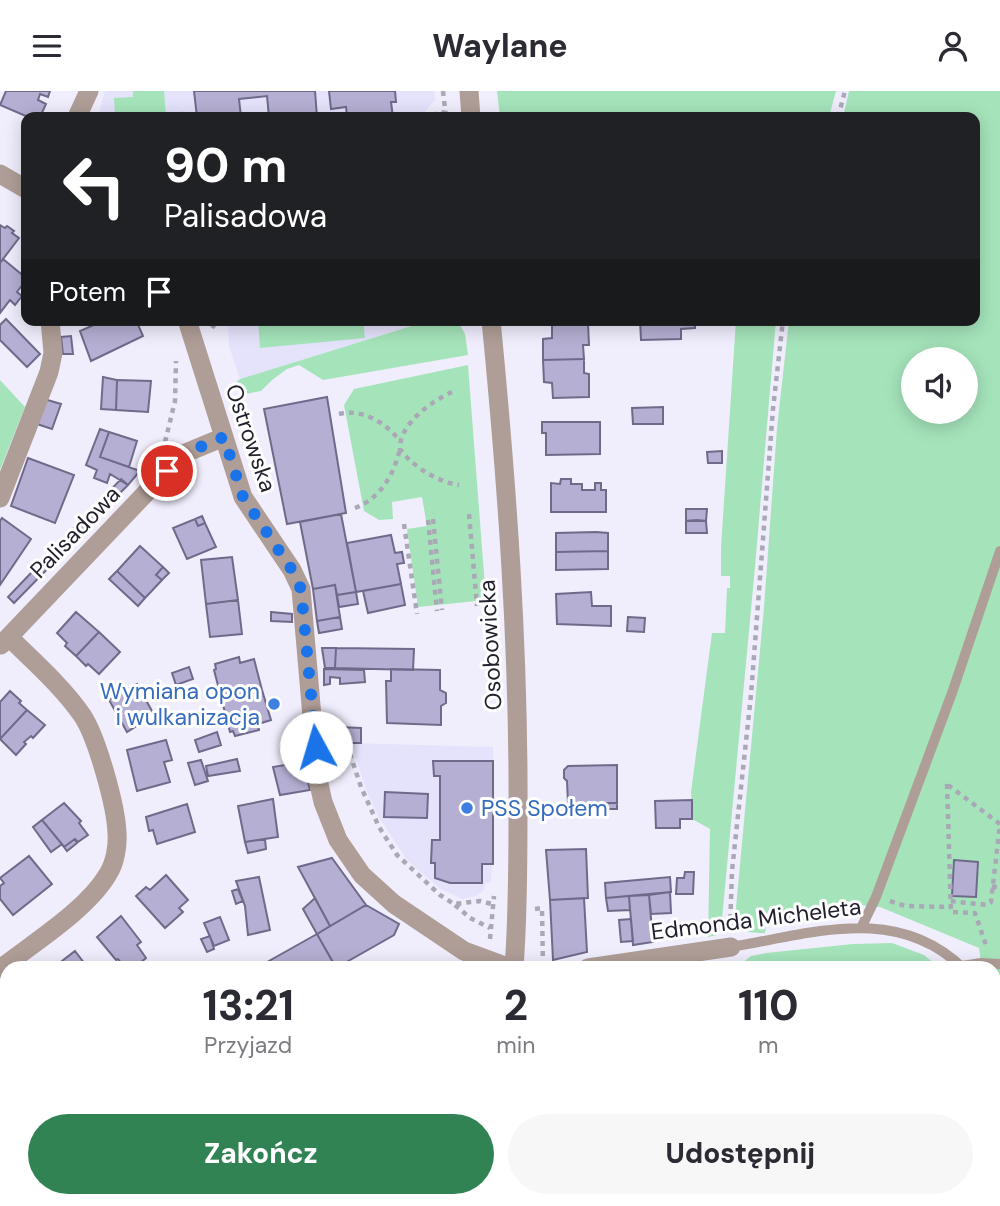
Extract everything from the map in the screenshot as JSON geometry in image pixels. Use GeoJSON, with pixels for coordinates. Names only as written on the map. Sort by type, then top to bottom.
{"type":"FeatureCollection","features":[{"type":"Feature","properties":{"kind":"street"},"geometry":{"type":"LineString","coordinates":[[79,112],[89,91]]}},
{"type":"Feature","properties":{"kind":"street"},"geometry":{"type":"LineString","coordinates":[[469,91],[471,112]]}},
{"type":"Feature","properties":{"kind":"street"},"geometry":{"type":"LineString","coordinates":[[0,174],[21,186]]}},
{"type":"Feature","properties":{"kind":"street"},"geometry":{"type":"LineString","coordinates":[[0,498],[49,372],[53,353],[51,326]]}},
{"type":"Feature","properties":{"kind":"street","name":"Ostrowska"},"geometry":{"type":"LineString","coordinates":[[189,326],[243,497],[292,570],[301,589],[317,775],[323,801],[338,840],[362,875],[394,904],[464,951],[492,961]]}},
{"type":"Feature","properties":{"kind":"street","name":"Osobowicka"},"geometry":{"type":"LineString","coordinates":[[491,326],[512,577],[518,693],[519,909],[513,961]]}},
{"type":"Feature","properties":{"kind":"street","name":"Palisadowa"},"geometry":{"type":"LineString","coordinates":[[4,641],[183,454],[224,437]]}},
{"type":"Feature","properties":{"kind":"street"},"geometry":{"type":"LineString","coordinates":[[4,641],[83,716],[103,771],[117,834],[113,866],[96,890],[83,904],[10,961]]}},
{"type":"Feature","properties":{"kind":"street","name":"Edmonda Micheleta"},"geometry":{"type":"LineString","coordinates":[[636,961],[731,947]]}},
{"type":"Feature","properties":{"kind":"lane"},"geometry":{"type":"LineString","coordinates":[[862,926],[876,897],[952,693],[998,566],[1000,551]]}},
{"type":"Feature","properties":{"kind":"lane","name":"Edmonda Micheleta"},"geometry":{"type":"LineString","coordinates":[[731,947],[862,926],[917,936],[955,961]]}},
{"type":"Feature","properties":{"kind":"path"},"geometry":{"type":"LineString","coordinates":[[443,91],[446,112]]}},
{"type":"Feature","properties":{"kind":"path"},"geometry":{"type":"LineString","coordinates":[[839,112],[845,91]]}},
{"type":"Feature","properties":{"kind":"path"},"geometry":{"type":"LineString","coordinates":[[731,947],[729,909],[732,871],[751,695],[773,409],[782,326]]}},
{"type":"Feature","properties":{"kind":"path"},"geometry":{"type":"LineString","coordinates":[[160,453],[175,401],[176,363],[173,351]]}},
{"type":"Feature","properties":{"kind":"path"},"geometry":{"type":"LineString","coordinates":[[355,508],[369,501],[388,481],[397,464],[400,441],[417,417],[434,402],[452,392]]}},
{"type":"Feature","properties":{"kind":"path"},"geometry":{"type":"LineString","coordinates":[[338,414],[353,412],[364,415],[386,426],[400,441]]}},
{"type":"Feature","properties":{"kind":"path"},"geometry":{"type":"LineString","coordinates":[[400,449],[425,472],[449,484],[459,485]]}},
{"type":"Feature","properties":{"kind":"path"},"geometry":{"type":"LineString","coordinates":[[469,514],[477,606]]}},
{"type":"Feature","properties":{"kind":"path"},"geometry":{"type":"LineString","coordinates":[[430,520],[440,610]]}},
{"type":"Feature","properties":{"kind":"path"},"geometry":{"type":"LineString","coordinates":[[404,524],[417,614]]}},
{"type":"Feature","properties":{"kind":"path"},"geometry":{"type":"LineString","coordinates":[[316,747],[348,748],[379,828],[397,855],[440,895],[470,918],[490,928]]}},
{"type":"Feature","properties":{"kind":"path"},"geometry":{"type":"LineString","coordinates":[[876,897],[905,906],[951,904],[987,905],[991,902],[1000,824],[947,784],[951,904],[951,912],[975,913],[992,961]]}},
{"type":"Feature","properties":{"kind":"path"},"geometry":{"type":"LineString","coordinates":[[992,886],[1000,888]]}},
{"type":"Feature","properties":{"kind":"path"},"geometry":{"type":"LineString","coordinates":[[454,904],[480,901],[492,904]]}},
{"type":"Feature","properties":{"kind":"path"},"geometry":{"type":"LineString","coordinates":[[542,908],[543,961]]}},
{"type":"Feature","properties":{"kind":"shaded area"},"geometry":{"type":"Polygon","coordinates":[[[105,91],[434,91],[435,100],[424,112],[99,112],[105,91]]]}},
{"type":"Feature","properties":{"kind":"shaded area"},"geometry":{"type":"Polygon","coordinates":[[[412,326],[240,379],[229,346],[228,327],[412,326]]]}},
{"type":"Feature","properties":{"kind":"shaded area"},"geometry":{"type":"Polygon","coordinates":[[[351,743],[493,747],[494,832],[491,883],[485,883],[484,890],[476,896],[462,899],[439,888],[407,860],[378,816],[351,743]]]}},
{"type":"Feature","properties":{"kind":"green space"},"geometry":{"type":"Polygon","coordinates":[[[133,91],[164,91],[166,112],[115,112],[114,98],[133,97],[133,91]]]}},
{"type":"Feature","properties":{"kind":"green space"},"geometry":{"type":"Polygon","coordinates":[[[497,91],[836,91],[830,112],[499,112],[497,91]]]}},
{"type":"Feature","properties":{"kind":"green space"},"geometry":{"type":"Polygon","coordinates":[[[849,91],[1000,91],[1000,961],[981,961],[979,948],[880,907],[860,905],[843,915],[766,926],[765,933],[750,932],[739,927],[735,918],[764,607],[777,428],[788,326],[980,326],[980,112],[844,112],[849,91]]]}},
{"type":"Feature","properties":{"kind":"green space"},"geometry":{"type":"Polygon","coordinates":[[[258,326],[364,326],[365,338],[260,348],[258,326]]]}},
{"type":"Feature","properties":{"kind":"green space"},"geometry":{"type":"Polygon","coordinates":[[[412,326],[460,326],[465,334],[468,355],[323,380],[299,365],[287,369],[261,391],[240,395],[237,381],[412,326]]]}},
{"type":"Feature","properties":{"kind":"green space"},"geometry":{"type":"Polygon","coordinates":[[[736,326],[775,326],[721,930],[717,935],[708,937],[710,829],[692,819],[691,792],[712,633],[725,633],[730,576],[721,576],[736,326]]]}},
{"type":"Feature","properties":{"kind":"green space"},"geometry":{"type":"Polygon","coordinates":[[[468,365],[486,600],[418,607],[407,529],[427,526],[422,497],[392,502],[393,519],[379,520],[364,511],[344,405],[354,389],[468,365]]]}},
{"type":"Feature","properties":{"kind":"green space"},"geometry":{"type":"Polygon","coordinates":[[[0,380],[25,407],[0,470],[0,380]]]}},
{"type":"Feature","properties":{"kind":"green space"},"geometry":{"type":"Polygon","coordinates":[[[892,943],[924,955],[931,961],[745,961],[751,956],[766,953],[892,943]]]}},
{"type":"Feature","properties":{"kind":"building"},"geometry":{"type":"Polygon","coordinates":[[[6,91],[50,91],[48,97],[40,94],[38,100],[46,104],[42,112],[21,114],[0,105],[6,91]]]}},
{"type":"Feature","properties":{"kind":"building"},"geometry":{"type":"Polygon","coordinates":[[[194,91],[315,91],[317,112],[269,112],[267,96],[239,99],[240,112],[196,112],[194,91]]]}},
{"type":"Feature","properties":{"kind":"building"},"geometry":{"type":"Polygon","coordinates":[[[329,91],[395,91],[396,102],[391,102],[392,112],[346,112],[346,107],[331,109],[329,91]]]}},
{"type":"Feature","properties":{"kind":"building"},"geometry":{"type":"Polygon","coordinates":[[[0,225],[5,228],[7,226],[19,238],[0,263],[0,225]]]}},
{"type":"Feature","properties":{"kind":"building"},"geometry":{"type":"Polygon","coordinates":[[[3,259],[21,274],[21,287],[17,292],[21,297],[15,305],[10,300],[0,313],[0,263],[3,259]]]}},
{"type":"Feature","properties":{"kind":"building"},"geometry":{"type":"Polygon","coordinates":[[[6,319],[40,354],[27,367],[0,340],[0,325],[6,319]]]}},
{"type":"Feature","properties":{"kind":"building"},"geometry":{"type":"Polygon","coordinates":[[[91,326],[139,326],[143,336],[91,361],[80,331],[91,326]]]}},
{"type":"Feature","properties":{"kind":"building"},"geometry":{"type":"Polygon","coordinates":[[[552,326],[588,326],[589,345],[583,345],[584,359],[543,360],[543,339],[552,338],[552,326]]]}},
{"type":"Feature","properties":{"kind":"building"},"geometry":{"type":"Polygon","coordinates":[[[640,326],[695,326],[681,329],[681,339],[641,340],[640,326]]]}},
{"type":"Feature","properties":{"kind":"building"},"geometry":{"type":"Polygon","coordinates":[[[71,336],[73,354],[63,354],[61,337],[71,336]]]}},
{"type":"Feature","properties":{"kind":"building"},"geometry":{"type":"Polygon","coordinates":[[[584,359],[584,373],[589,374],[589,397],[553,398],[552,383],[544,382],[543,360],[584,359]]]}},
{"type":"Feature","properties":{"kind":"building"},"geometry":{"type":"Polygon","coordinates":[[[103,377],[117,380],[116,410],[101,409],[103,377]]]}},
{"type":"Feature","properties":{"kind":"building"},"geometry":{"type":"Polygon","coordinates":[[[117,380],[151,381],[148,412],[116,410],[117,380]]]}},
{"type":"Feature","properties":{"kind":"building"},"geometry":{"type":"Polygon","coordinates":[[[327,397],[346,513],[287,524],[264,409],[327,397]]]}},
{"type":"Feature","properties":{"kind":"building"},"geometry":{"type":"Polygon","coordinates":[[[44,399],[61,404],[52,429],[37,424],[44,399]]]}},
{"type":"Feature","properties":{"kind":"building"},"geometry":{"type":"Polygon","coordinates":[[[663,407],[663,424],[633,424],[632,408],[663,407]]]}},
{"type":"Feature","properties":{"kind":"building"},"geometry":{"type":"Polygon","coordinates":[[[542,422],[600,422],[600,454],[546,455],[546,433],[542,433],[542,422]]]}},
{"type":"Feature","properties":{"kind":"building"},"geometry":{"type":"Polygon","coordinates":[[[100,429],[109,432],[100,457],[140,471],[128,485],[110,474],[107,483],[94,478],[97,470],[86,465],[100,429]]]}},
{"type":"Feature","properties":{"kind":"building"},"geometry":{"type":"Polygon","coordinates":[[[109,432],[137,441],[129,467],[100,457],[109,432]]]}},
{"type":"Feature","properties":{"kind":"building"},"geometry":{"type":"Polygon","coordinates":[[[722,451],[722,463],[708,463],[707,452],[722,451]]]}},
{"type":"Feature","properties":{"kind":"building"},"geometry":{"type":"Polygon","coordinates":[[[28,458],[74,475],[55,523],[11,506],[28,458]]]}},
{"type":"Feature","properties":{"kind":"building"},"geometry":{"type":"Polygon","coordinates":[[[121,479],[128,485],[77,536],[71,531],[121,479]]]}},
{"type":"Feature","properties":{"kind":"building"},"geometry":{"type":"Polygon","coordinates":[[[561,479],[571,479],[571,484],[582,484],[582,490],[595,490],[595,483],[601,483],[601,490],[606,490],[606,512],[551,512],[551,483],[560,484],[561,479]]]}},
{"type":"Feature","properties":{"kind":"building"},"geometry":{"type":"Polygon","coordinates":[[[686,509],[707,509],[706,521],[686,521],[686,509]]]}},
{"type":"Feature","properties":{"kind":"building"},"geometry":{"type":"Polygon","coordinates":[[[341,514],[356,592],[337,595],[335,585],[313,589],[300,522],[341,514]]]}},
{"type":"Feature","properties":{"kind":"building"},"geometry":{"type":"Polygon","coordinates":[[[202,516],[205,523],[198,526],[195,519],[202,516]]]}},
{"type":"Feature","properties":{"kind":"building"},"geometry":{"type":"Polygon","coordinates":[[[2,518],[31,539],[0,585],[0,521],[2,518]]]}},
{"type":"Feature","properties":{"kind":"building"},"geometry":{"type":"Polygon","coordinates":[[[195,519],[198,526],[205,523],[216,547],[187,559],[173,528],[195,519]]]}},
{"type":"Feature","properties":{"kind":"building"},"geometry":{"type":"Polygon","coordinates":[[[686,521],[706,521],[707,533],[686,533],[686,521]]]}},
{"type":"Feature","properties":{"kind":"building"},"geometry":{"type":"Polygon","coordinates":[[[71,531],[77,536],[60,556],[53,550],[71,531]]]}},
{"type":"Feature","properties":{"kind":"building"},"geometry":{"type":"Polygon","coordinates":[[[556,533],[608,533],[608,551],[556,552],[556,533]]]}},
{"type":"Feature","properties":{"kind":"building"},"geometry":{"type":"Polygon","coordinates":[[[391,535],[395,553],[402,552],[404,563],[397,564],[401,584],[356,592],[347,543],[391,535]]]}},
{"type":"Feature","properties":{"kind":"building"},"geometry":{"type":"Polygon","coordinates":[[[140,546],[163,567],[156,575],[162,580],[145,598],[117,571],[140,546]]]}},
{"type":"Feature","properties":{"kind":"building"},"geometry":{"type":"Polygon","coordinates":[[[53,550],[60,556],[14,603],[8,597],[53,550]]]}},
{"type":"Feature","properties":{"kind":"building"},"geometry":{"type":"Polygon","coordinates":[[[608,551],[608,569],[556,570],[556,552],[608,551]]]}},
{"type":"Feature","properties":{"kind":"building"},"geometry":{"type":"Polygon","coordinates":[[[232,557],[238,600],[206,604],[201,560],[232,557]]]}},
{"type":"Feature","properties":{"kind":"building"},"geometry":{"type":"Polygon","coordinates":[[[163,567],[169,573],[162,580],[156,575],[163,567]]]}},
{"type":"Feature","properties":{"kind":"building"},"geometry":{"type":"Polygon","coordinates":[[[117,571],[145,598],[138,606],[109,579],[117,571]]]}},
{"type":"Feature","properties":{"kind":"building"},"geometry":{"type":"Polygon","coordinates":[[[401,584],[405,605],[368,613],[363,591],[401,584]]]}},
{"type":"Feature","properties":{"kind":"building"},"geometry":{"type":"Polygon","coordinates":[[[335,585],[340,617],[317,621],[313,589],[335,585]]]}},
{"type":"Feature","properties":{"kind":"building"},"geometry":{"type":"Polygon","coordinates":[[[356,592],[358,604],[339,607],[337,595],[356,592]]]}},
{"type":"Feature","properties":{"kind":"building"},"geometry":{"type":"Polygon","coordinates":[[[591,592],[592,606],[611,606],[611,626],[557,624],[556,594],[591,592]]]}},
{"type":"Feature","properties":{"kind":"building"},"geometry":{"type":"Polygon","coordinates":[[[238,600],[242,634],[210,637],[206,604],[238,600]]]}},
{"type":"Feature","properties":{"kind":"building"},"geometry":{"type":"Polygon","coordinates":[[[76,612],[99,632],[76,656],[65,646],[67,643],[57,633],[76,612]]]}},
{"type":"Feature","properties":{"kind":"building"},"geometry":{"type":"Polygon","coordinates":[[[271,612],[292,614],[292,622],[271,621],[271,612]]]}},
{"type":"Feature","properties":{"kind":"building"},"geometry":{"type":"Polygon","coordinates":[[[340,617],[342,629],[319,633],[317,621],[340,617]]]}},
{"type":"Feature","properties":{"kind":"building"},"geometry":{"type":"Polygon","coordinates":[[[628,617],[645,618],[644,632],[627,631],[628,617]]]}},
{"type":"Feature","properties":{"kind":"building"},"geometry":{"type":"Polygon","coordinates":[[[99,632],[120,652],[99,674],[76,656],[99,632]]]}},
{"type":"Feature","properties":{"kind":"building"},"geometry":{"type":"Polygon","coordinates":[[[322,648],[336,648],[335,668],[325,668],[322,648]]]}},
{"type":"Feature","properties":{"kind":"building"},"geometry":{"type":"Polygon","coordinates":[[[336,648],[414,649],[413,670],[335,668],[336,648]]]}},
{"type":"Feature","properties":{"kind":"building"},"geometry":{"type":"Polygon","coordinates":[[[239,657],[240,663],[254,659],[262,690],[222,701],[215,664],[239,657]]]}},
{"type":"Feature","properties":{"kind":"building"},"geometry":{"type":"Polygon","coordinates":[[[189,667],[193,679],[176,685],[172,673],[189,667]]]}},
{"type":"Feature","properties":{"kind":"building"},"geometry":{"type":"Polygon","coordinates":[[[324,669],[364,670],[365,682],[340,684],[340,678],[330,677],[330,684],[324,685],[324,669]]]}},
{"type":"Feature","properties":{"kind":"building"},"geometry":{"type":"Polygon","coordinates":[[[391,669],[440,670],[440,690],[446,693],[446,703],[441,706],[441,725],[387,723],[386,681],[391,681],[391,669]]]}},
{"type":"Feature","properties":{"kind":"building"},"geometry":{"type":"Polygon","coordinates":[[[137,684],[152,711],[141,718],[143,722],[127,732],[109,700],[137,684]]]}},
{"type":"Feature","properties":{"kind":"building"},"geometry":{"type":"Polygon","coordinates":[[[262,690],[271,720],[258,724],[259,730],[235,736],[233,731],[230,732],[222,701],[262,690]]]}},
{"type":"Feature","properties":{"kind":"building"},"geometry":{"type":"Polygon","coordinates":[[[10,691],[27,710],[0,739],[0,702],[10,691]]]}},
{"type":"Feature","properties":{"kind":"building"},"geometry":{"type":"Polygon","coordinates":[[[27,710],[45,725],[33,738],[31,736],[24,742],[26,744],[16,755],[0,739],[27,710]]]}},
{"type":"Feature","properties":{"kind":"building"},"geometry":{"type":"Polygon","coordinates":[[[338,727],[361,728],[361,743],[337,743],[338,727]]]}},
{"type":"Feature","properties":{"kind":"building"},"geometry":{"type":"Polygon","coordinates":[[[217,732],[221,745],[199,752],[195,740],[217,732]]]}},
{"type":"Feature","properties":{"kind":"building"},"geometry":{"type":"Polygon","coordinates":[[[166,740],[172,760],[164,762],[170,782],[137,791],[127,750],[166,740]]]}},
{"type":"Feature","properties":{"kind":"building"},"geometry":{"type":"Polygon","coordinates":[[[237,759],[240,771],[208,776],[206,766],[237,759]]]}},
{"type":"Feature","properties":{"kind":"building"},"geometry":{"type":"Polygon","coordinates":[[[201,760],[208,781],[195,785],[188,763],[201,760]]]}},
{"type":"Feature","properties":{"kind":"building","name":"PSS Społem"},"geometry":{"type":"Polygon","coordinates":[[[433,761],[493,761],[493,864],[482,864],[482,883],[450,883],[435,878],[435,863],[431,863],[432,840],[440,840],[440,776],[434,776],[433,761]]]}},
{"type":"Feature","properties":{"kind":"building"},"geometry":{"type":"Polygon","coordinates":[[[303,762],[310,790],[280,795],[273,767],[303,762]]]}},
{"type":"Feature","properties":{"kind":"building"},"geometry":{"type":"Polygon","coordinates":[[[617,765],[617,803],[568,804],[564,770],[568,766],[617,765]]]}},
{"type":"Feature","properties":{"kind":"building"},"geometry":{"type":"Polygon","coordinates":[[[385,792],[428,794],[427,818],[384,817],[385,792]]]}},
{"type":"Feature","properties":{"kind":"building"},"geometry":{"type":"Polygon","coordinates":[[[273,799],[278,837],[245,842],[238,806],[273,799]]]}},
{"type":"Feature","properties":{"kind":"building"},"geometry":{"type":"Polygon","coordinates":[[[692,800],[692,819],[680,819],[680,828],[656,828],[655,801],[692,800]]]}},
{"type":"Feature","properties":{"kind":"building"},"geometry":{"type":"Polygon","coordinates":[[[64,803],[81,821],[79,823],[88,835],[78,842],[75,839],[64,847],[42,820],[64,803]]]}},
{"type":"Feature","properties":{"kind":"building"},"geometry":{"type":"Polygon","coordinates":[[[586,803],[595,803],[596,809],[586,809],[586,803]]]}},
{"type":"Feature","properties":{"kind":"building"},"geometry":{"type":"Polygon","coordinates":[[[595,803],[617,803],[617,809],[596,809],[595,803]]]}},
{"type":"Feature","properties":{"kind":"building"},"geometry":{"type":"Polygon","coordinates":[[[187,804],[195,832],[157,844],[153,830],[149,831],[146,817],[187,804]]]}},
{"type":"Feature","properties":{"kind":"building"},"geometry":{"type":"Polygon","coordinates":[[[42,820],[62,844],[51,852],[33,827],[42,820]]]}},
{"type":"Feature","properties":{"kind":"building"},"geometry":{"type":"Polygon","coordinates":[[[75,839],[77,843],[67,851],[64,847],[75,839]]]}},
{"type":"Feature","properties":{"kind":"building"},"geometry":{"type":"Polygon","coordinates":[[[265,839],[266,849],[248,853],[245,842],[265,839]]]}},
{"type":"Feature","properties":{"kind":"building"},"geometry":{"type":"Polygon","coordinates":[[[586,849],[588,898],[550,900],[546,850],[586,849]]]}},
{"type":"Feature","properties":{"kind":"building"},"geometry":{"type":"Polygon","coordinates":[[[29,856],[52,884],[13,915],[0,899],[0,886],[4,883],[0,878],[29,856]]]}},
{"type":"Feature","properties":{"kind":"building"},"geometry":{"type":"Polygon","coordinates":[[[332,858],[366,905],[330,926],[298,867],[332,858]]]}},
{"type":"Feature","properties":{"kind":"building"},"geometry":{"type":"Polygon","coordinates":[[[954,860],[978,862],[976,897],[952,896],[954,860]]]}},
{"type":"Feature","properties":{"kind":"building"},"geometry":{"type":"Polygon","coordinates":[[[685,872],[694,872],[693,894],[676,894],[677,878],[684,878],[685,872]]]}},
{"type":"Feature","properties":{"kind":"building"},"geometry":{"type":"Polygon","coordinates":[[[166,875],[188,900],[179,908],[183,912],[165,928],[136,896],[146,887],[150,890],[166,875]]]}},
{"type":"Feature","properties":{"kind":"building"},"geometry":{"type":"Polygon","coordinates":[[[259,877],[270,930],[248,935],[245,906],[236,881],[259,877]]]}},
{"type":"Feature","properties":{"kind":"building"},"geometry":{"type":"Polygon","coordinates":[[[670,877],[671,892],[606,898],[605,883],[670,877]]]}},
{"type":"Feature","properties":{"kind":"building"},"geometry":{"type":"Polygon","coordinates":[[[238,889],[243,901],[236,904],[232,891],[238,889]]]}},
{"type":"Feature","properties":{"kind":"building"},"geometry":{"type":"Polygon","coordinates":[[[670,892],[671,913],[651,914],[649,895],[670,892]]]}},
{"type":"Feature","properties":{"kind":"building"},"geometry":{"type":"Polygon","coordinates":[[[649,895],[653,942],[633,945],[629,896],[649,895]]]}},
{"type":"Feature","properties":{"kind":"building"},"geometry":{"type":"Polygon","coordinates":[[[629,896],[630,910],[608,911],[606,898],[629,896]]]}},
{"type":"Feature","properties":{"kind":"building"},"geometry":{"type":"Polygon","coordinates":[[[315,898],[330,926],[317,934],[303,909],[315,898]]]}},
{"type":"Feature","properties":{"kind":"building"},"geometry":{"type":"Polygon","coordinates":[[[584,898],[587,952],[553,960],[550,900],[584,898]]]}},
{"type":"Feature","properties":{"kind":"building"},"geometry":{"type":"Polygon","coordinates":[[[366,905],[399,924],[394,935],[348,961],[332,961],[317,934],[366,905]]]}},
{"type":"Feature","properties":{"kind":"building"},"geometry":{"type":"Polygon","coordinates":[[[121,916],[141,942],[137,945],[146,958],[142,961],[116,960],[97,937],[121,916]]]}},
{"type":"Feature","properties":{"kind":"building"},"geometry":{"type":"Polygon","coordinates":[[[220,917],[229,940],[214,946],[204,923],[220,917]]]}},
{"type":"Feature","properties":{"kind":"building"},"geometry":{"type":"Polygon","coordinates":[[[631,919],[633,941],[621,942],[619,920],[631,919]]]}},
{"type":"Feature","properties":{"kind":"building"},"geometry":{"type":"Polygon","coordinates":[[[317,934],[332,961],[269,961],[317,934]]]}},
{"type":"Feature","properties":{"kind":"building"},"geometry":{"type":"Polygon","coordinates":[[[210,936],[214,949],[207,952],[201,939],[210,936]]]}},
{"type":"Feature","properties":{"kind":"building"},"geometry":{"type":"Polygon","coordinates":[[[75,951],[83,961],[62,961],[75,951]]]}},
{"type":"Feature","properties":{"kind":"place","name":"Wymiana opon i wulkanizacja"},"geometry":{"type":"Point","coordinates":[274,704]}},
{"type":"Feature","properties":{"kind":"place","name":"PSS Społem"},"geometry":{"type":"Point","coordinates":[467,808]}},
{"type":"Feature","properties":{"kind":"route"},"geometry":{"type":"LineString","coordinates":[[167,471],[183,454],[224,437],[243,497],[292,570],[301,589],[316,747]]}}]}
